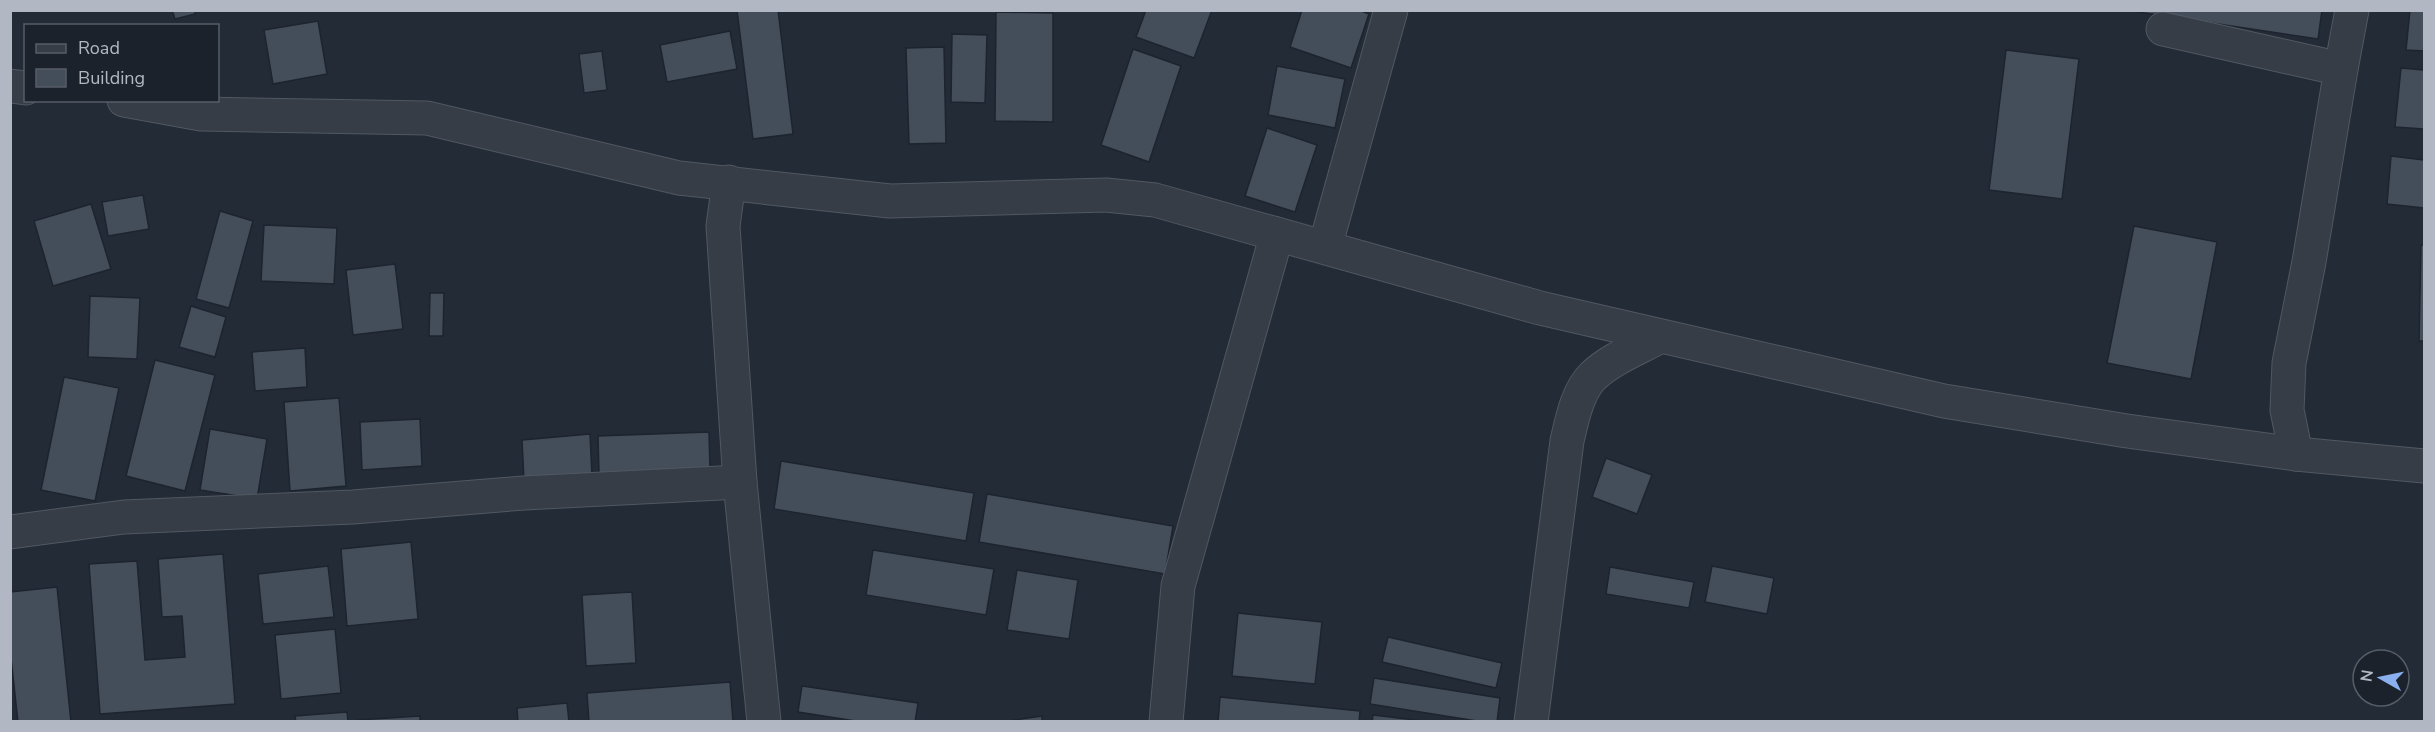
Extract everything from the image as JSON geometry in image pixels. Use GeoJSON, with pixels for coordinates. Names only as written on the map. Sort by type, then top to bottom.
{"type":"FeatureCollection","features":[{"type":"Feature","properties":{"kind":"street"},"geometry":{"type":"LineString","coordinates":[[1325,247],[1391,10]]}},
{"type":"Feature","properties":{"kind":"street"},"geometry":{"type":"LineString","coordinates":[[2296,454],[2287,410],[2289,363],[2309,262],[2352,10]]}},
{"type":"Feature","properties":{"kind":"street"},"geometry":{"type":"LineString","coordinates":[[2163,29],[2341,69]]}},
{"type":"Feature","properties":{"kind":"street"},"geometry":{"type":"LineString","coordinates":[[135,102],[201,114],[427,118],[679,178],[890,201],[1106,195],[1155,200],[1540,308],[1944,401],[2127,431],[2296,454],[2424,466]]}},
{"type":"Feature","properties":{"kind":"street"},"geometry":{"type":"LineString","coordinates":[[729,182],[723,226],[740,482],[764,722]]}},
{"type":"Feature","properties":{"kind":"street"},"geometry":{"type":"LineString","coordinates":[[1166,722],[1178,586],[1276,234]]}},
{"type":"Feature","properties":{"kind":"street"},"geometry":{"type":"LineString","coordinates":[[1531,722],[1566,441],[1576,406],[1592,377],[1621,357],[1659,337]]}},
{"type":"Feature","properties":{"kind":"street"},"geometry":{"type":"LineString","coordinates":[[10,532],[124,517],[319,508],[525,493],[740,482]]}},
{"type":"Feature","properties":{"kind":"building"},"geometry":{"type":"Polygon","coordinates":[[[172,10],[195,10],[195,14],[175,19],[172,10]]]}},
{"type":"Feature","properties":{"kind":"building"},"geometry":{"type":"Polygon","coordinates":[[[737,10],[778,10],[793,134],[753,139],[737,10]]]}},
{"type":"Feature","properties":{"kind":"building"},"geometry":{"type":"Polygon","coordinates":[[[1146,10],[1212,10],[1194,58],[1136,37],[1146,10]]]}},
{"type":"Feature","properties":{"kind":"building"},"geometry":{"type":"Polygon","coordinates":[[[1302,10],[1359,10],[1369,14],[1351,68],[1290,47],[1302,10]]]}},
{"type":"Feature","properties":{"kind":"building"},"geometry":{"type":"Polygon","coordinates":[[[2125,10],[2322,10],[2318,39],[2125,10]]]}},
{"type":"Feature","properties":{"kind":"building"},"geometry":{"type":"Polygon","coordinates":[[[2410,10],[2424,10],[2424,51],[2406,50],[2410,10]]]}},
{"type":"Feature","properties":{"kind":"building"},"geometry":{"type":"Polygon","coordinates":[[[996,12],[1053,13],[1053,122],[995,121],[996,12]]]}},
{"type":"Feature","properties":{"kind":"building"},"geometry":{"type":"Polygon","coordinates":[[[318,21],[327,74],[273,84],[264,30],[318,21]]]}},
{"type":"Feature","properties":{"kind":"building"},"geometry":{"type":"Polygon","coordinates":[[[730,31],[737,69],[667,82],[660,45],[730,31]]]}},
{"type":"Feature","properties":{"kind":"building"},"geometry":{"type":"Polygon","coordinates":[[[952,34],[987,35],[985,103],[951,102],[952,34]]]}},
{"type":"Feature","properties":{"kind":"building"},"geometry":{"type":"Polygon","coordinates":[[[944,47],[946,143],[909,144],[906,48],[944,47]]]}},
{"type":"Feature","properties":{"kind":"building"},"geometry":{"type":"Polygon","coordinates":[[[1133,49],[1181,66],[1149,162],[1101,145],[1133,49]]]}},
{"type":"Feature","properties":{"kind":"building"},"geometry":{"type":"Polygon","coordinates":[[[2006,50],[2079,59],[2062,199],[1989,190],[2006,50]]]}},
{"type":"Feature","properties":{"kind":"building"},"geometry":{"type":"Polygon","coordinates":[[[602,51],[607,90],[584,93],[579,54],[602,51]]]}},
{"type":"Feature","properties":{"kind":"building"},"geometry":{"type":"Polygon","coordinates":[[[1277,66],[1345,79],[1335,128],[1268,115],[1277,66]]]}},
{"type":"Feature","properties":{"kind":"building"},"geometry":{"type":"Polygon","coordinates":[[[2401,68],[2424,70],[2424,129],[2395,127],[2401,68]]]}},
{"type":"Feature","properties":{"kind":"building"},"geometry":{"type":"Polygon","coordinates":[[[1267,128],[1317,145],[1295,212],[1245,196],[1267,128]]]}},
{"type":"Feature","properties":{"kind":"building"},"geometry":{"type":"Polygon","coordinates":[[[2391,156],[2424,160],[2424,208],[2387,204],[2391,156]]]}},
{"type":"Feature","properties":{"kind":"building"},"geometry":{"type":"Polygon","coordinates":[[[143,195],[149,229],[108,236],[102,202],[143,195]]]}},
{"type":"Feature","properties":{"kind":"building"},"geometry":{"type":"Polygon","coordinates":[[[91,204],[111,269],[53,286],[34,221],[91,204]]]}},
{"type":"Feature","properties":{"kind":"building"},"geometry":{"type":"Polygon","coordinates":[[[220,211],[253,221],[229,308],[196,299],[220,211]]]}},
{"type":"Feature","properties":{"kind":"building"},"geometry":{"type":"Polygon","coordinates":[[[264,225],[337,228],[334,284],[261,281],[264,225]]]}},
{"type":"Feature","properties":{"kind":"building"},"geometry":{"type":"Polygon","coordinates":[[[2134,226],[2217,242],[2191,379],[2107,363],[2134,226]]]}},
{"type":"Feature","properties":{"kind":"building"},"geometry":{"type":"Polygon","coordinates":[[[2421,245],[2424,245],[2424,341],[2419,341],[2421,245]]]}},
{"type":"Feature","properties":{"kind":"building"},"geometry":{"type":"Polygon","coordinates":[[[395,264],[403,329],[353,335],[346,270],[395,264]]]}},
{"type":"Feature","properties":{"kind":"building"},"geometry":{"type":"Polygon","coordinates":[[[430,293],[444,293],[443,336],[429,336],[430,293]]]}},
{"type":"Feature","properties":{"kind":"building"},"geometry":{"type":"Polygon","coordinates":[[[90,296],[140,298],[137,359],[88,357],[90,296]]]}},
{"type":"Feature","properties":{"kind":"building"},"geometry":{"type":"Polygon","coordinates":[[[191,306],[226,317],[215,357],[179,347],[191,306]]]}},
{"type":"Feature","properties":{"kind":"building"},"geometry":{"type":"Polygon","coordinates":[[[305,348],[307,387],[255,391],[252,352],[305,348]]]}},
{"type":"Feature","properties":{"kind":"building"},"geometry":{"type":"Polygon","coordinates":[[[155,360],[215,375],[185,491],[126,476],[155,360]]]}},
{"type":"Feature","properties":{"kind":"building"},"geometry":{"type":"Polygon","coordinates":[[[64,377],[119,388],[95,501],[41,490],[64,377]]]}},
{"type":"Feature","properties":{"kind":"building"},"geometry":{"type":"Polygon","coordinates":[[[339,398],[346,486],[290,491],[284,402],[339,398]]]}},
{"type":"Feature","properties":{"kind":"building"},"geometry":{"type":"Polygon","coordinates":[[[420,419],[422,466],[362,470],[360,422],[420,419]]]}},
{"type":"Feature","properties":{"kind":"building"},"geometry":{"type":"Polygon","coordinates":[[[210,429],[267,439],[257,499],[200,490],[210,429]]]}},
{"type":"Feature","properties":{"kind":"building"},"geometry":{"type":"Polygon","coordinates":[[[709,432],[710,469],[599,474],[598,436],[709,432]]]}},
{"type":"Feature","properties":{"kind":"building"},"geometry":{"type":"Polygon","coordinates":[[[590,434],[592,476],[524,481],[522,440],[590,434]]]}},
{"type":"Feature","properties":{"kind":"building"},"geometry":{"type":"Polygon","coordinates":[[[1606,458],[1652,475],[1637,514],[1592,497],[1606,458]]]}},
{"type":"Feature","properties":{"kind":"building"},"geometry":{"type":"Polygon","coordinates":[[[781,461],[974,493],[966,541],[774,509],[781,461]]]}},
{"type":"Feature","properties":{"kind":"building"},"geometry":{"type":"Polygon","coordinates":[[[987,494],[1173,526],[1165,574],[979,542],[987,494]]]}},
{"type":"Feature","properties":{"kind":"building"},"geometry":{"type":"Polygon","coordinates":[[[411,542],[418,619],[347,626],[341,549],[411,542]]]}},
{"type":"Feature","properties":{"kind":"building"},"geometry":{"type":"Polygon","coordinates":[[[873,550],[994,569],[986,615],[866,595],[873,550]]]}},
{"type":"Feature","properties":{"kind":"building"},"geometry":{"type":"Polygon","coordinates":[[[223,554],[235,704],[100,714],[89,564],[137,561],[145,660],[185,657],[182,616],[162,617],[158,559],[223,554]]]}},
{"type":"Feature","properties":{"kind":"building"},"geometry":{"type":"Polygon","coordinates":[[[328,566],[334,617],[263,624],[258,574],[328,566]]]}},
{"type":"Feature","properties":{"kind":"building"},"geometry":{"type":"Polygon","coordinates":[[[1712,566],[1774,578],[1767,614],[1705,602],[1712,566]]]}},
{"type":"Feature","properties":{"kind":"building"},"geometry":{"type":"Polygon","coordinates":[[[1610,567],[1694,582],[1689,608],[1606,594],[1610,567]]]}},
{"type":"Feature","properties":{"kind":"building"},"geometry":{"type":"Polygon","coordinates":[[[1017,570],[1078,580],[1069,639],[1007,630],[1017,570]]]}},
{"type":"Feature","properties":{"kind":"building"},"geometry":{"type":"Polygon","coordinates":[[[57,587],[71,722],[18,722],[10,649],[10,592],[57,587]]]}},
{"type":"Feature","properties":{"kind":"building"},"geometry":{"type":"Polygon","coordinates":[[[632,592],[636,663],[586,666],[582,595],[632,592]]]}},
{"type":"Feature","properties":{"kind":"building"},"geometry":{"type":"Polygon","coordinates":[[[1238,613],[1322,622],[1315,684],[1232,676],[1238,613]]]}},
{"type":"Feature","properties":{"kind":"building"},"geometry":{"type":"Polygon","coordinates":[[[335,629],[341,693],[281,699],[275,635],[335,629]]]}},
{"type":"Feature","properties":{"kind":"building"},"geometry":{"type":"Polygon","coordinates":[[[1388,637],[1502,663],[1496,688],[1382,662],[1388,637]]]}},
{"type":"Feature","properties":{"kind":"building"},"geometry":{"type":"Polygon","coordinates":[[[1374,678],[1500,698],[1497,722],[1483,722],[1370,704],[1374,678]]]}},
{"type":"Feature","properties":{"kind":"building"},"geometry":{"type":"Polygon","coordinates":[[[730,682],[733,722],[589,722],[587,693],[730,682]]]}},
{"type":"Feature","properties":{"kind":"building"},"geometry":{"type":"Polygon","coordinates":[[[802,686],[918,703],[915,722],[862,722],[798,712],[802,686]]]}},
{"type":"Feature","properties":{"kind":"building"},"geometry":{"type":"Polygon","coordinates":[[[1220,697],[1360,711],[1359,722],[1218,722],[1220,697]]]}},
{"type":"Feature","properties":{"kind":"building"},"geometry":{"type":"Polygon","coordinates":[[[567,703],[569,722],[518,722],[517,708],[567,703]]]}},
{"type":"Feature","properties":{"kind":"building"},"geometry":{"type":"Polygon","coordinates":[[[347,712],[348,722],[296,722],[295,716],[347,712]]]}},
{"type":"Feature","properties":{"kind":"building"},"geometry":{"type":"Polygon","coordinates":[[[1373,715],[1432,722],[1372,722],[1373,715]]]}},
{"type":"Feature","properties":{"kind":"building"},"geometry":{"type":"Polygon","coordinates":[[[420,716],[420,722],[358,722],[358,720],[420,716]]]}},
{"type":"Feature","properties":{"kind":"building"},"geometry":{"type":"Polygon","coordinates":[[[1042,716],[1042,722],[1001,722],[1042,716]]]}}]}
